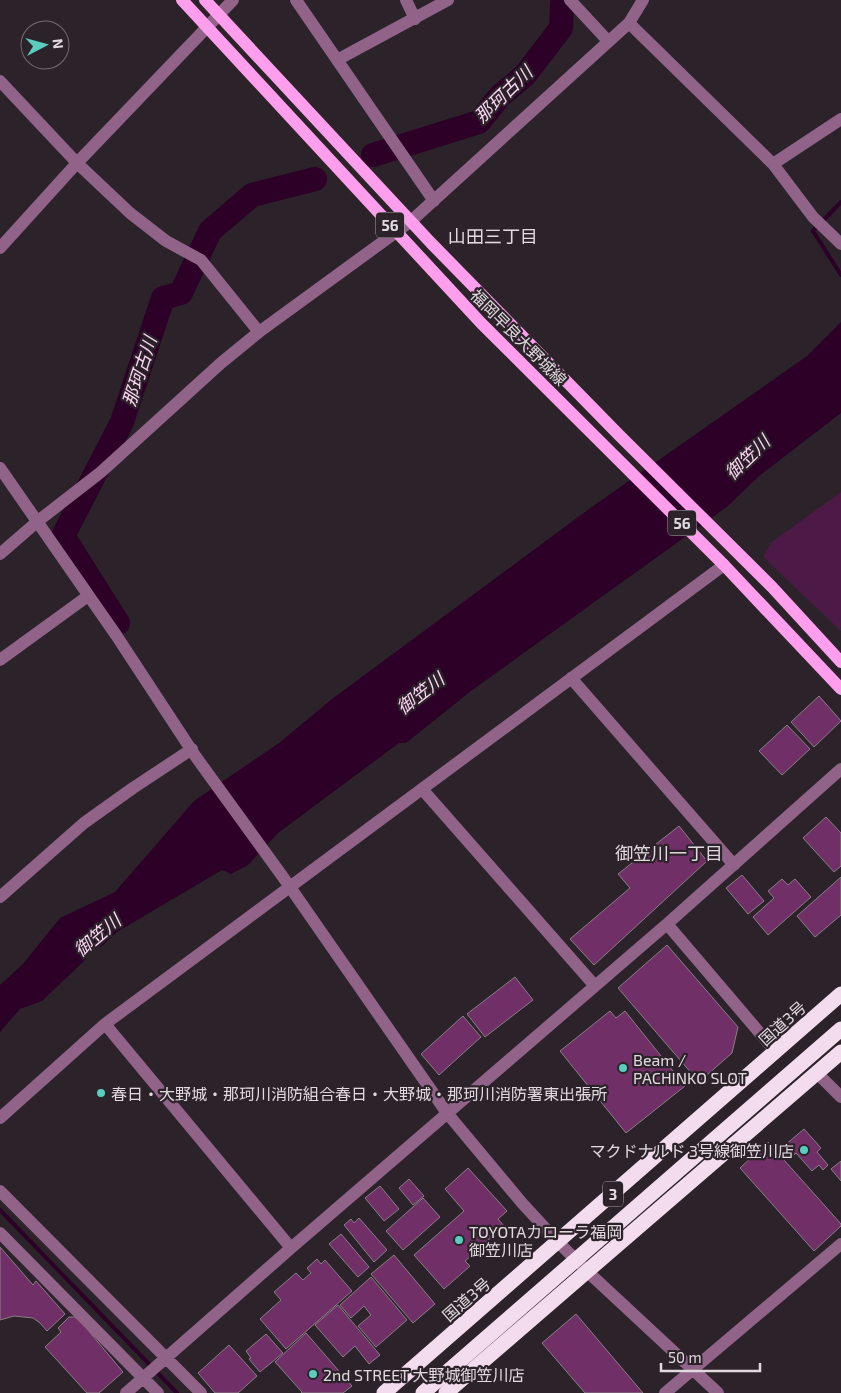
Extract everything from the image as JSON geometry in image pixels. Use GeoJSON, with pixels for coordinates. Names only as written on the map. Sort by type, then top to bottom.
{"type":"FeatureCollection","features":[{"type":"Feature","properties":{"kind":"highway","name":"国道3号"},"geometry":{"type":"LineString","coordinates":[[384,1393],[841,994]]}},
{"type":"Feature","properties":{"kind":"highway"},"geometry":{"type":"LineString","coordinates":[[394,1393],[841,1005]]}},
{"type":"Feature","properties":{"kind":"highway"},"geometry":{"type":"LineString","coordinates":[[423,1393],[841,1029]]}},
{"type":"Feature","properties":{"kind":"highway"},"geometry":{"type":"LineString","coordinates":[[446,1393],[841,1052]]}},
{"type":"Feature","properties":{"kind":"main road","name":"福岡早良大野城線"},"geometry":{"type":"LineString","coordinates":[[182,0],[481,323],[724,565],[841,689]]}},
{"type":"Feature","properties":{"kind":"main road","name":"福岡早良大野城線"},"geometry":{"type":"LineString","coordinates":[[205,0],[410,222],[619,435],[772,587],[841,662]]}},
{"type":"Feature","properties":{"kind":"street"},"geometry":{"type":"LineString","coordinates":[[0,248],[77,163],[233,0]]}},
{"type":"Feature","properties":{"kind":"street"},"geometry":{"type":"LineString","coordinates":[[296,0],[434,202]]}},
{"type":"Feature","properties":{"kind":"street"},"geometry":{"type":"LineString","coordinates":[[406,0],[415,19]]}},
{"type":"Feature","properties":{"kind":"street"},"geometry":{"type":"LineString","coordinates":[[337,60],[448,0]]}},
{"type":"Feature","properties":{"kind":"street"},"geometry":{"type":"LineString","coordinates":[[570,0],[608,41]]}},
{"type":"Feature","properties":{"kind":"street"},"geometry":{"type":"LineString","coordinates":[[0,554],[38,521],[101,472],[221,363],[259,332],[397,232],[434,202],[485,152],[629,23],[643,0]]}},
{"type":"Feature","properties":{"kind":"street"},"geometry":{"type":"LineString","coordinates":[[629,23],[773,164],[813,217],[841,244]]}},
{"type":"Feature","properties":{"kind":"street"},"geometry":{"type":"LineString","coordinates":[[0,81],[77,163],[130,213],[166,241],[201,260],[259,332]]}},
{"type":"Feature","properties":{"kind":"street"},"geometry":{"type":"LineString","coordinates":[[773,164],[841,119]]}},
{"type":"Feature","properties":{"kind":"street"},"geometry":{"type":"LineString","coordinates":[[0,468],[38,521],[194,753],[447,1113],[522,1204],[558,1242],[718,1393]]}},
{"type":"Feature","properties":{"kind":"street"},"geometry":{"type":"LineString","coordinates":[[0,1118],[105,1024],[286,882],[422,789],[724,565]]}},
{"type":"Feature","properties":{"kind":"street"},"geometry":{"type":"LineString","coordinates":[[0,660],[88,596]]}},
{"type":"Feature","properties":{"kind":"street"},"geometry":{"type":"LineString","coordinates":[[571,678],[734,865]]}},
{"type":"Feature","properties":{"kind":"street"},"geometry":{"type":"LineString","coordinates":[[0,897],[84,823],[133,788],[194,753]]}},
{"type":"Feature","properties":{"kind":"street"},"geometry":{"type":"LineString","coordinates":[[126,1393],[667,924],[841,769]]}},
{"type":"Feature","properties":{"kind":"street"},"geometry":{"type":"LineString","coordinates":[[422,789],[595,986]]}},
{"type":"Feature","properties":{"kind":"street"},"geometry":{"type":"LineString","coordinates":[[667,924],[776,1052]]}},
{"type":"Feature","properties":{"kind":"street"},"geometry":{"type":"LineString","coordinates":[[105,1024],[291,1248]]}},
{"type":"Feature","properties":{"kind":"street"},"geometry":{"type":"LineString","coordinates":[[817,1073],[841,1097]]}},
{"type":"Feature","properties":{"kind":"street"},"geometry":{"type":"LineString","coordinates":[[0,1192],[200,1393]]}},
{"type":"Feature","properties":{"kind":"street"},"geometry":{"type":"LineString","coordinates":[[0,1233],[158,1393]]}},
{"type":"Feature","properties":{"kind":"street"},"geometry":{"type":"LineString","coordinates":[[666,1393],[841,1244]]}},
{"type":"Feature","properties":{"kind":"shaded area"},"geometry":{"type":"Polygon","coordinates":[[[841,492],[841,631],[763,557],[772,542],[841,492]]]}},
{"type":"Feature","properties":{"kind":"water","name":"御笠川"},"geometry":{"type":"Polygon","coordinates":[[[841,322],[841,413],[759,476],[728,506],[471,691],[406,743],[399,743],[278,833],[248,865],[231,874],[222,870],[117,932],[101,947],[90,946],[85,960],[42,1001],[20,1009],[0,1032],[0,985],[23,964],[60,918],[115,892],[194,801],[279,743],[332,699],[589,509],[807,356],[841,322]]]}},
{"type":"Feature","properties":{"kind":"building"},"geometry":{"type":"Polygon","coordinates":[[[819,696],[841,721],[814,747],[791,722],[819,696]]]}},
{"type":"Feature","properties":{"kind":"building"},"geometry":{"type":"Polygon","coordinates":[[[787,725],[810,749],[782,775],[759,751],[787,725]]]}},
{"type":"Feature","properties":{"kind":"building"},"geometry":{"type":"Polygon","coordinates":[[[826,817],[841,833],[841,866],[834,872],[803,838],[826,817]]]}},
{"type":"Feature","properties":{"kind":"building"},"geometry":{"type":"Polygon","coordinates":[[[679,826],[707,861],[594,965],[570,939],[630,888],[618,874],[679,826]]]}},
{"type":"Feature","properties":{"kind":"building"},"geometry":{"type":"Polygon","coordinates":[[[742,875],[764,901],[748,914],[726,888],[742,875]]]}},
{"type":"Feature","properties":{"kind":"building"},"geometry":{"type":"Polygon","coordinates":[[[841,877],[841,915],[815,937],[797,916],[841,877]]]}},
{"type":"Feature","properties":{"kind":"building"},"geometry":{"type":"Polygon","coordinates":[[[782,879],[788,885],[795,879],[811,897],[768,935],[753,917],[774,898],[768,891],[782,879]]]}},
{"type":"Feature","properties":{"kind":"building"},"geometry":{"type":"Polygon","coordinates":[[[667,945],[738,1027],[732,1053],[699,1082],[618,988],[667,945]]]}},
{"type":"Feature","properties":{"kind":"building"},"geometry":{"type":"Polygon","coordinates":[[[515,977],[533,1000],[485,1037],[467,1014],[515,977]]]}},
{"type":"Feature","properties":{"kind":"building","name":"Beam / PACHINKO SLOT"},"geometry":{"type":"Polygon","coordinates":[[[610,1011],[616,1018],[625,1011],[685,1086],[626,1133],[560,1051],[610,1011]]]}},
{"type":"Feature","properties":{"kind":"building"},"geometry":{"type":"Polygon","coordinates":[[[463,1016],[481,1037],[439,1075],[421,1054],[463,1016]]]}},
{"type":"Feature","properties":{"kind":"building","name":"マクドナルド 3号線御笠川店"},"geometry":{"type":"Polygon","coordinates":[[[804,1129],[821,1148],[817,1152],[828,1165],[823,1170],[819,1165],[812,1171],[796,1153],[793,1156],[784,1146],[804,1129]]]}},
{"type":"Feature","properties":{"kind":"building"},"geometry":{"type":"Polygon","coordinates":[[[768,1142],[841,1224],[814,1251],[740,1168],[768,1142]]]}},
{"type":"Feature","properties":{"kind":"building"},"geometry":{"type":"Polygon","coordinates":[[[841,1161],[841,1181],[831,1169],[841,1161]]]}},
{"type":"Feature","properties":{"kind":"building","name":"TOYOTAカローラ福岡 御笠川店"},"geometry":{"type":"Polygon","coordinates":[[[468,1168],[507,1211],[498,1219],[504,1226],[465,1261],[470,1266],[444,1289],[414,1255],[464,1211],[445,1189],[468,1168]]]}},
{"type":"Feature","properties":{"kind":"building"},"geometry":{"type":"Polygon","coordinates":[[[409,1179],[424,1196],[413,1205],[399,1188],[409,1179]]]}},
{"type":"Feature","properties":{"kind":"building"},"geometry":{"type":"Polygon","coordinates":[[[380,1186],[399,1209],[384,1221],[365,1198],[380,1186]]]}},
{"type":"Feature","properties":{"kind":"building"},"geometry":{"type":"Polygon","coordinates":[[[423,1198],[440,1217],[403,1250],[386,1231],[423,1198]]]}},
{"type":"Feature","properties":{"kind":"building"},"geometry":{"type":"Polygon","coordinates":[[[359,1218],[387,1250],[374,1262],[344,1225],[351,1219],[354,1223],[359,1218]]]}},
{"type":"Feature","properties":{"kind":"building"},"geometry":{"type":"Polygon","coordinates":[[[341,1234],[369,1267],[358,1277],[329,1244],[341,1234]]]}},
{"type":"Feature","properties":{"kind":"building"},"geometry":{"type":"Polygon","coordinates":[[[0,1247],[33,1285],[36,1281],[65,1314],[47,1331],[33,1318],[14,1316],[0,1320],[0,1247]]]}},
{"type":"Feature","properties":{"kind":"building"},"geometry":{"type":"Polygon","coordinates":[[[394,1255],[435,1304],[413,1323],[371,1274],[394,1255]]]}},
{"type":"Feature","properties":{"kind":"building"},"geometry":{"type":"Polygon","coordinates":[[[317,1259],[321,1264],[325,1260],[352,1291],[286,1349],[260,1319],[281,1300],[274,1292],[296,1273],[303,1280],[311,1273],[307,1268],[317,1259]]]}},
{"type":"Feature","properties":{"kind":"building"},"geometry":{"type":"Polygon","coordinates":[[[371,1277],[407,1320],[376,1347],[358,1326],[371,1315],[364,1306],[351,1318],[340,1305],[371,1277]]]}},
{"type":"Feature","properties":{"kind":"building"},"geometry":{"type":"Polygon","coordinates":[[[338,1305],[380,1355],[369,1364],[355,1346],[343,1357],[315,1325],[338,1305]]]}},
{"type":"Feature","properties":{"kind":"building"},"geometry":{"type":"Polygon","coordinates":[[[576,1314],[643,1393],[585,1393],[542,1343],[576,1314]]]}},
{"type":"Feature","properties":{"kind":"building"},"geometry":{"type":"Polygon","coordinates":[[[69,1317],[77,1317],[123,1372],[99,1393],[87,1393],[45,1347],[61,1332],[58,1328],[69,1317]]]}},
{"type":"Feature","properties":{"kind":"building","name":"2nd STREET 大野城御笠川店"},"geometry":{"type":"Polygon","coordinates":[[[306,1333],[352,1386],[343,1393],[301,1393],[275,1362],[306,1333]]]}},
{"type":"Feature","properties":{"kind":"building"},"geometry":{"type":"Polygon","coordinates":[[[266,1334],[283,1353],[260,1372],[249,1359],[251,1358],[246,1351],[266,1334]]]}},
{"type":"Feature","properties":{"kind":"building"},"geometry":{"type":"Polygon","coordinates":[[[229,1345],[257,1376],[238,1393],[215,1393],[198,1373],[229,1345]]]}},
{"type":"Feature","properties":{"kind":"waterway","name":"那珂古川"},"geometry":{"type":"LineString","coordinates":[[373,155],[479,122],[500,96],[525,75],[561,28],[562,4],[565,0]]}},
{"type":"Feature","properties":{"kind":"waterway","name":"那珂古川"},"geometry":{"type":"LineString","coordinates":[[118,623],[63,536],[122,422],[163,298],[181,293],[210,231],[252,195],[315,179]]}},
{"type":"Feature","properties":{"kind":"waterway"},"geometry":{"type":"LineString","coordinates":[[841,202],[813,231],[841,275]]}},
{"type":"Feature","properties":{"kind":"waterway"},"geometry":{"type":"LineString","coordinates":[[0,1210],[177,1393]]}},
{"type":"Feature","properties":{"kind":"place","name":"Beam / PACHINKO SLOT"},"geometry":{"type":"Point","coordinates":[623,1068]}},
{"type":"Feature","properties":{"kind":"place","name":"春日・大野城・那珂川消防組合春日・大野城・那珂川消防署東出張所"},"geometry":{"type":"Point","coordinates":[101,1093]}},
{"type":"Feature","properties":{"kind":"place","name":"マクドナルド 3号線御笠川店"},"geometry":{"type":"Point","coordinates":[804,1150]}},
{"type":"Feature","properties":{"kind":"place","name":"TOYOTAカローラ福岡 御笠川店"},"geometry":{"type":"Point","coordinates":[459,1240]}},
{"type":"Feature","properties":{"kind":"place","name":"2nd STREET 大野城御笠川店"},"geometry":{"type":"Point","coordinates":[313,1374]}},
{"type":"Feature","properties":{"kind":"district","name":"山田三丁目"},"geometry":{"type":"Point","coordinates":[493,236]}},
{"type":"Feature","properties":{"kind":"district","name":"御笠川一丁目"},"geometry":{"type":"Point","coordinates":[669,853]}}]}
